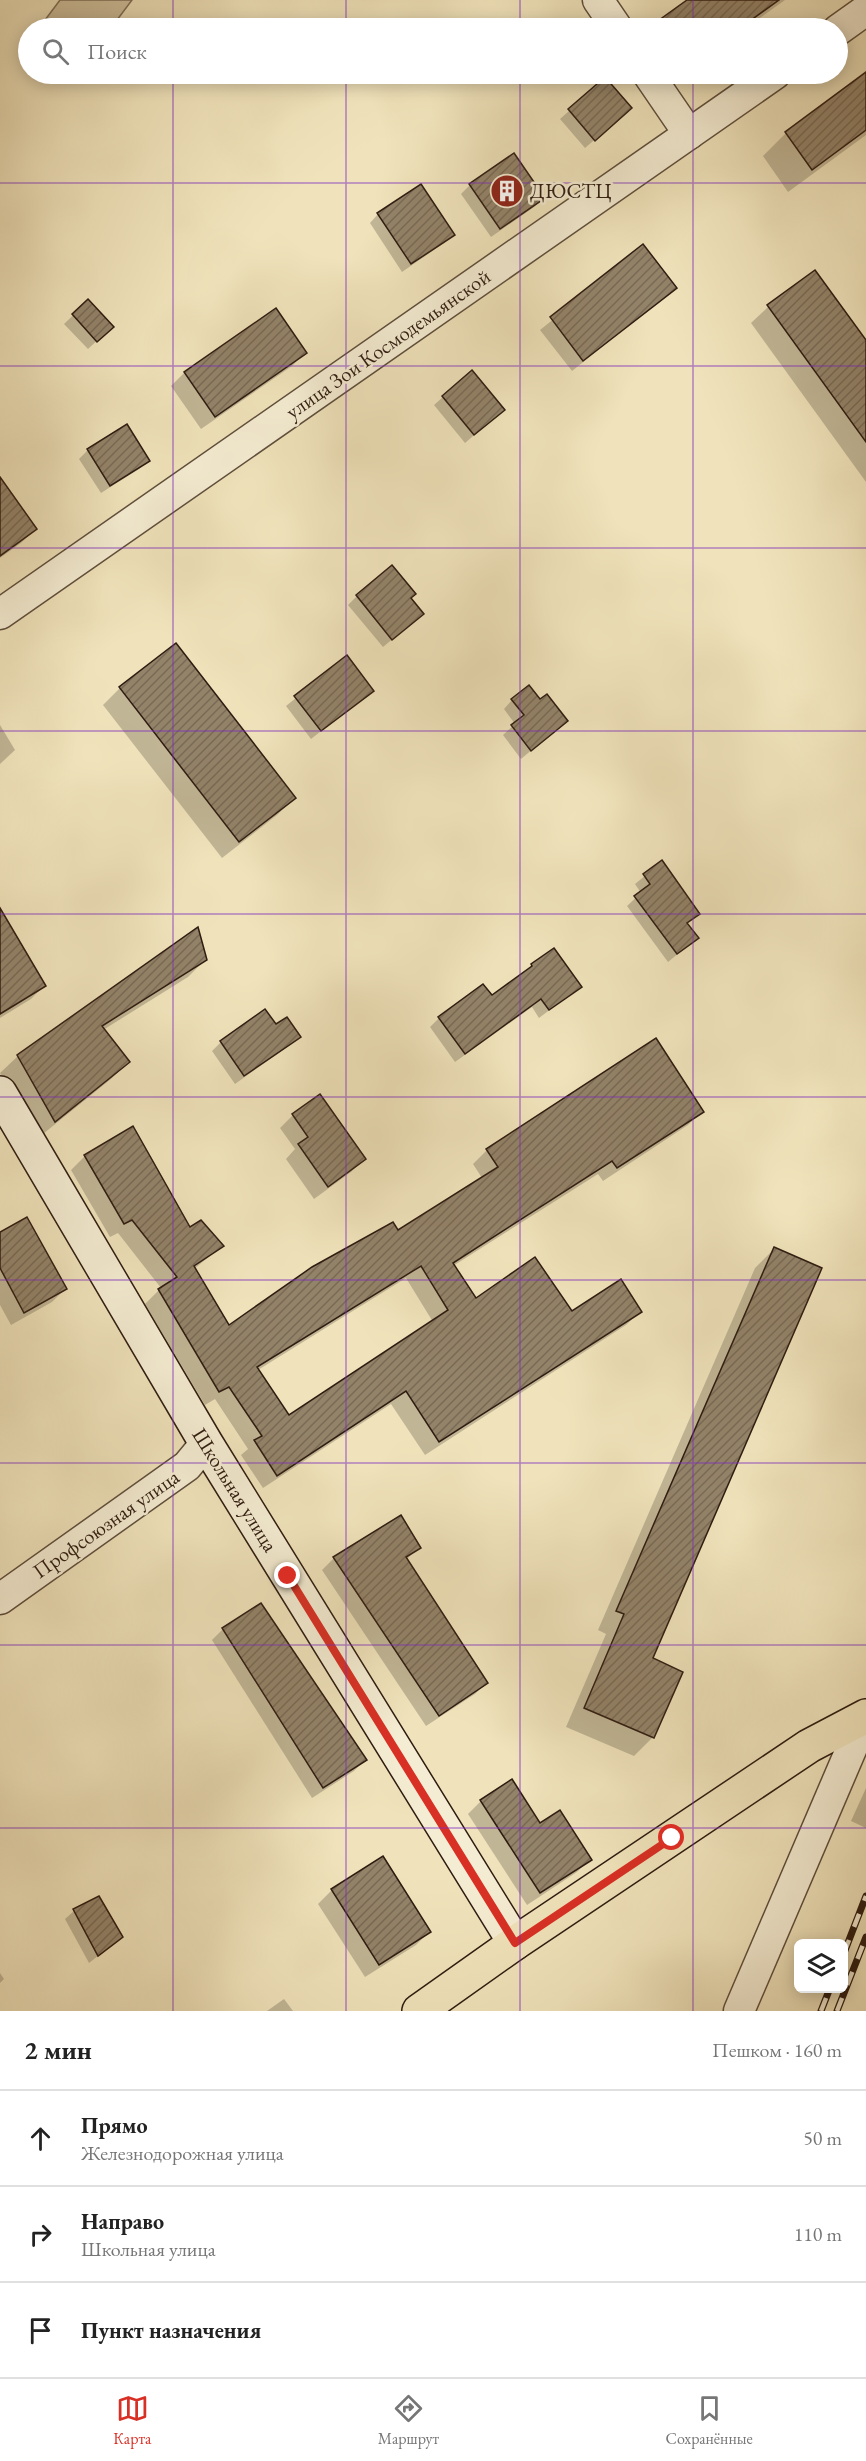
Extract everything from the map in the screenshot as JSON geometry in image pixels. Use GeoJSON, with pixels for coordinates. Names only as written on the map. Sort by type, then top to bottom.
{"type":"FeatureCollection","features":[{"type":"Feature","properties":{"kind":"main road","name":"Школьная улица"},"geometry":{"type":"LineString","coordinates":[[0,1094],[206,1443],[515,1943]]}},
{"type":"Feature","properties":{"kind":"main road"},"geometry":{"type":"LineString","coordinates":[[419,2011],[515,1943],[809,1746],[865,1716]]}},
{"type":"Feature","properties":{"kind":"street"},"geometry":{"type":"LineString","coordinates":[[598,0],[610,18]]}},
{"type":"Feature","properties":{"kind":"street"},"geometry":{"type":"LineString","coordinates":[[848,22],[866,10]]}},
{"type":"Feature","properties":{"kind":"street"},"geometry":{"type":"LineString","coordinates":[[655,84],[688,134]]}},
{"type":"Feature","properties":{"kind":"street","name":"улица Зои Космодемьянской"},"geometry":{"type":"LineString","coordinates":[[0,614],[761,84]]}},
{"type":"Feature","properties":{"kind":"street","name":"Профсоюзная улица"},"geometry":{"type":"LineString","coordinates":[[0,1599],[187,1466],[206,1443]]}},
{"type":"Feature","properties":{"kind":"street"},"geometry":{"type":"LineString","coordinates":[[739,2011],[865,1716]]}},
{"type":"Feature","properties":{"kind":"shaded area"},"geometry":{"type":"Polygon","coordinates":[[[60,0],[132,0],[118,18],[46,18],[60,0]]]}},
{"type":"Feature","properties":{"kind":"building"},"geometry":{"type":"Polygon","coordinates":[[[687,0],[779,0],[754,18],[662,18],[687,0]]]}},
{"type":"Feature","properties":{"kind":"building"},"geometry":{"type":"Polygon","coordinates":[[[866,72],[866,130],[812,170],[785,132],[866,72]]]}},
{"type":"Feature","properties":{"kind":"building"},"geometry":{"type":"Polygon","coordinates":[[[597,84],[611,84],[632,108],[595,141],[568,109],[597,84]]]}},
{"type":"Feature","properties":{"kind":"building","name":"ДЮСТЦ"},"geometry":{"type":"Polygon","coordinates":[[[514,153],[545,198],[500,229],[469,184],[514,153]]]}},
{"type":"Feature","properties":{"kind":"building"},"geometry":{"type":"Polygon","coordinates":[[[421,184],[455,235],[411,264],[377,213],[421,184]]]}},
{"type":"Feature","properties":{"kind":"building"},"geometry":{"type":"Polygon","coordinates":[[[643,244],[677,288],[583,361],[550,317],[643,244]]]}},
{"type":"Feature","properties":{"kind":"building"},"geometry":{"type":"Polygon","coordinates":[[[815,270],[866,340],[866,442],[767,305],[815,270]]]}},
{"type":"Feature","properties":{"kind":"building"},"geometry":{"type":"Polygon","coordinates":[[[88,299],[114,327],[97,342],[72,314],[88,299]]]}},
{"type":"Feature","properties":{"kind":"building"},"geometry":{"type":"Polygon","coordinates":[[[276,308],[307,353],[215,417],[184,372],[276,308]]]}},
{"type":"Feature","properties":{"kind":"building"},"geometry":{"type":"Polygon","coordinates":[[[472,370],[505,410],[474,435],[442,396],[472,370]]]}},
{"type":"Feature","properties":{"kind":"building"},"geometry":{"type":"Polygon","coordinates":[[[127,424],[150,461],[110,486],[87,449],[127,424]]]}},
{"type":"Feature","properties":{"kind":"building"},"geometry":{"type":"Polygon","coordinates":[[[0,477],[37,529],[0,556],[0,477]]]}},
{"type":"Feature","properties":{"kind":"building"},"geometry":{"type":"Polygon","coordinates":[[[392,565],[416,594],[411,598],[424,614],[392,640],[356,595],[392,565]]]}},
{"type":"Feature","properties":{"kind":"building"},"geometry":{"type":"Polygon","coordinates":[[[176,643],[296,798],[239,842],[119,687],[176,643]]]}},
{"type":"Feature","properties":{"kind":"building"},"geometry":{"type":"Polygon","coordinates":[[[347,655],[374,691],[321,731],[294,696],[347,655]]]}},
{"type":"Feature","properties":{"kind":"building"},"geometry":{"type":"Polygon","coordinates":[[[529,685],[540,699],[547,694],[568,721],[531,751],[511,725],[524,715],[511,699],[529,685]]]}},
{"type":"Feature","properties":{"kind":"building"},"geometry":{"type":"Polygon","coordinates":[[[662,860],[700,914],[687,923],[699,938],[677,954],[634,896],[650,884],[643,874],[662,860]]]}},
{"type":"Feature","properties":{"kind":"building"},"geometry":{"type":"Polygon","coordinates":[[[0,908],[46,986],[0,1014],[0,908]]]}},
{"type":"Feature","properties":{"kind":"building"},"geometry":{"type":"Polygon","coordinates":[[[198,927],[207,960],[102,1026],[130,1062],[55,1122],[17,1055],[198,927]]]}},
{"type":"Feature","properties":{"kind":"building"},"geometry":{"type":"Polygon","coordinates":[[[554,948],[582,987],[549,1010],[541,999],[465,1054],[438,1017],[483,984],[492,995],[554,948]]]}},
{"type":"Feature","properties":{"kind":"building"},"geometry":{"type":"Polygon","coordinates":[[[265,1009],[276,1024],[287,1017],[301,1037],[244,1076],[220,1041],[265,1009]]]}},
{"type":"Feature","properties":{"kind":"building"},"geometry":{"type":"Polygon","coordinates":[[[656,1038],[704,1112],[617,1168],[612,1161],[453,1263],[476,1298],[535,1257],[572,1311],[621,1279],[642,1312],[439,1442],[406,1391],[277,1476],[254,1440],[262,1436],[229,1387],[219,1392],[158,1289],[177,1277],[132,1220],[124,1224],[84,1155],[133,1126],[190,1227],[201,1220],[224,1246],[194,1266],[229,1325],[312,1267],[393,1222],[398,1230],[498,1167],[486,1149],[656,1038]],[[421,1266],[257,1367],[289,1415],[448,1310],[421,1266]]]}},
{"type":"Feature","properties":{"kind":"building"},"geometry":{"type":"Polygon","coordinates":[[[320,1094],[366,1159],[328,1187],[298,1144],[308,1137],[292,1114],[320,1094]]]}},
{"type":"Feature","properties":{"kind":"building"},"geometry":{"type":"Polygon","coordinates":[[[27,1217],[67,1289],[24,1313],[0,1268],[0,1232],[27,1217]]]}},
{"type":"Feature","properties":{"kind":"building"},"geometry":{"type":"Polygon","coordinates":[[[774,1247],[822,1268],[653,1658],[683,1672],[654,1738],[584,1708],[624,1614],[616,1611],[774,1247]]]}},
{"type":"Feature","properties":{"kind":"building"},"geometry":{"type":"Polygon","coordinates":[[[401,1515],[421,1548],[406,1557],[488,1683],[439,1716],[333,1557],[401,1515]]]}},
{"type":"Feature","properties":{"kind":"building"},"geometry":{"type":"Polygon","coordinates":[[[261,1603],[367,1760],[323,1788],[222,1628],[261,1603]]]}},
{"type":"Feature","properties":{"kind":"building"},"geometry":{"type":"Polygon","coordinates":[[[512,1779],[540,1823],[560,1810],[592,1860],[540,1893],[480,1800],[512,1779]]]}},
{"type":"Feature","properties":{"kind":"building"},"geometry":{"type":"Polygon","coordinates":[[[383,1856],[431,1932],[379,1965],[331,1889],[383,1856]]]}},
{"type":"Feature","properties":{"kind":"building"},"geometry":{"type":"Polygon","coordinates":[[[99,1896],[123,1937],[98,1956],[73,1909],[99,1896]]]}},
{"type":"Feature","properties":{"kind":"railway"},"geometry":{"type":"LineString","coordinates":[[848,1943],[866,1896]]}},
{"type":"Feature","properties":{"kind":"railway"},"geometry":{"type":"LineString","coordinates":[[837,2011],[866,1937]]}},
{"type":"Feature","properties":{"kind":"railway"},"geometry":{"type":"LineString","coordinates":[[821,2011],[828,1993]]}},
{"type":"Feature","properties":{"kind":"place","name":"ДЮСТЦ"},"geometry":{"type":"Point","coordinates":[507,191]}},
{"type":"Feature","properties":{"kind":"route"},"geometry":{"type":"LineString","coordinates":[[288,1576],[515,1943],[672,1838]]}}]}
